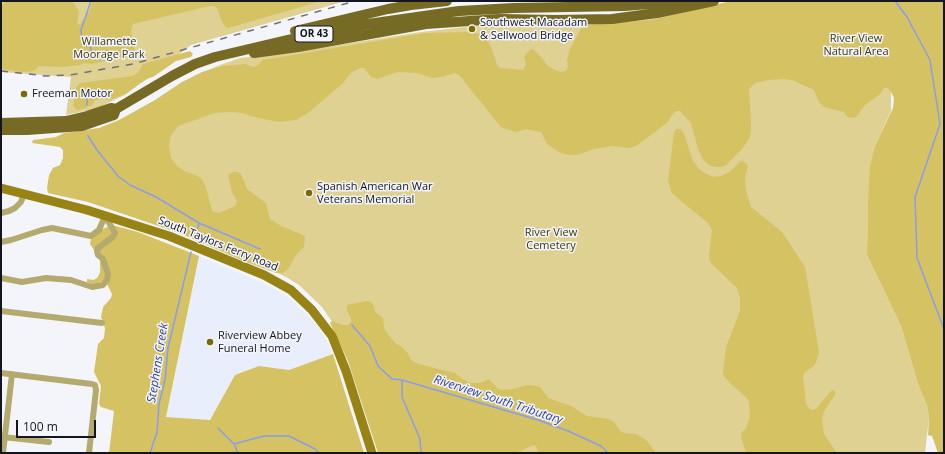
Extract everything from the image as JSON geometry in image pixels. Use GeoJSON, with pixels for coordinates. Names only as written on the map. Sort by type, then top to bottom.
{"type":"FeatureCollection","features":[{"type":"Feature","properties":{"kind":"main road"},"geometry":{"type":"LineString","coordinates":[[260,45],[266,39],[337,21],[395,8],[444,1]]}},
{"type":"Feature","properties":{"kind":"main road"},"geometry":{"type":"LineString","coordinates":[[499,18],[501,1]]}},
{"type":"Feature","properties":{"kind":"main road","name":"OR 43"},"geometry":{"type":"LineString","coordinates":[[1,123],[53,122],[70,120],[111,108],[116,109],[194,64],[260,45],[368,24],[459,11],[514,8],[625,6],[682,1]]}},
{"type":"Feature","properties":{"kind":"main road"},"geometry":{"type":"LineString","coordinates":[[230,53],[240,55],[291,48],[426,24],[499,18],[555,20],[612,19],[657,13],[714,1]]}},
{"type":"Feature","properties":{"kind":"main road","name":"OR 43"},"geometry":{"type":"LineString","coordinates":[[1,130],[11,131],[82,126],[114,115],[116,109]]}},
{"type":"Feature","properties":{"kind":"main road"},"geometry":{"type":"LineString","coordinates":[[63,128],[70,123],[70,120]]}},
{"type":"Feature","properties":{"kind":"main road","name":"South Taylors Ferry Road"},"geometry":{"type":"LineString","coordinates":[[1,188],[105,216],[162,234],[222,257],[274,280],[299,297],[320,318],[335,343],[346,371],[372,453]]}},
{"type":"Feature","properties":{"kind":"street"},"geometry":{"type":"LineString","coordinates":[[1,213],[15,208],[21,202],[24,194]]}},
{"type":"Feature","properties":{"kind":"street"},"geometry":{"type":"LineString","coordinates":[[1,242],[52,228],[91,236],[99,230],[105,216]]}},
{"type":"Feature","properties":{"kind":"street"},"geometry":{"type":"LineString","coordinates":[[1,278],[22,282],[46,278],[71,280],[90,287],[101,286],[107,280],[108,274],[103,259],[98,255],[97,251],[98,248],[115,234],[105,216]]}},
{"type":"Feature","properties":{"kind":"street"},"geometry":{"type":"LineString","coordinates":[[1,311],[102,323]]}},
{"type":"Feature","properties":{"kind":"street"},"geometry":{"type":"LineString","coordinates":[[1,373],[95,385],[96,390],[90,453]]}},
{"type":"Feature","properties":{"kind":"street"},"geometry":{"type":"LineString","coordinates":[[3,453],[3,437],[12,374]]}},
{"type":"Feature","properties":{"kind":"street"},"geometry":{"type":"LineString","coordinates":[[3,437],[49,442]]}},
{"type":"Feature","properties":{"kind":"shaded area"},"geometry":{"type":"Polygon","coordinates":[[[199,256],[270,286],[291,299],[316,324],[326,339],[333,354],[289,370],[259,366],[235,375],[210,420],[166,417],[199,256]]]}},
{"type":"Feature","properties":{"kind":"green space","name":"Willamette Moorage Park"},"geometry":{"type":"Polygon","coordinates":[[[1,1],[346,1],[191,45],[125,95],[95,109],[66,115],[71,77],[1,72],[1,1]]]}},
{"type":"Feature","properties":{"kind":"green space"},"geometry":{"type":"Polygon","coordinates":[[[6,1],[72,1],[79,11],[78,25],[89,12],[93,1],[321,1],[228,28],[222,22],[217,8],[214,6],[133,24],[131,31],[133,47],[136,50],[134,55],[91,64],[84,63],[80,65],[62,67],[39,66],[34,71],[22,72],[1,69],[1,7],[6,1]]]}},
{"type":"Feature","properties":{"kind":"green space","name":"River View Natural Area"},"geometry":{"type":"Polygon","coordinates":[[[731,1],[944,1],[944,453],[938,453],[932,436],[928,435],[929,417],[927,406],[918,384],[901,326],[867,255],[870,166],[875,146],[893,108],[894,98],[890,90],[887,88],[884,88],[880,94],[865,105],[856,117],[850,118],[846,116],[844,112],[824,107],[819,102],[814,90],[792,80],[768,80],[755,83],[749,89],[751,130],[749,139],[742,149],[726,165],[721,167],[709,165],[703,159],[698,149],[691,123],[680,111],[676,111],[668,122],[636,146],[629,148],[611,146],[594,149],[577,155],[561,153],[547,144],[541,132],[526,129],[516,132],[501,127],[459,75],[455,73],[432,78],[417,73],[398,72],[377,79],[371,77],[364,68],[360,68],[352,72],[342,84],[308,113],[296,120],[279,122],[254,117],[243,113],[230,112],[215,113],[178,126],[171,135],[169,146],[171,158],[177,166],[202,179],[212,211],[219,213],[235,206],[237,201],[232,192],[228,175],[233,172],[237,172],[241,174],[247,189],[266,203],[270,219],[305,237],[304,247],[296,255],[288,269],[283,273],[276,273],[246,262],[179,233],[88,202],[48,193],[47,188],[49,175],[53,168],[60,165],[63,158],[63,150],[60,147],[32,143],[33,140],[56,137],[64,133],[99,128],[119,120],[155,100],[182,82],[202,72],[223,66],[245,64],[253,67],[257,66],[263,60],[425,33],[471,32],[483,35],[488,41],[497,65],[500,68],[523,70],[526,64],[524,57],[530,50],[533,49],[548,66],[562,72],[567,70],[567,60],[570,49],[583,25],[652,20],[731,1]]]}},
{"type":"Feature","properties":{"kind":"green space","name":"River View Cemetery"},"geometry":{"type":"Polygon","coordinates":[[[735,1],[944,1],[891,86],[891,111],[875,146],[868,200],[867,255],[901,326],[918,384],[927,406],[929,417],[925,453],[380,453],[339,332],[322,307],[299,285],[268,268],[116,126],[201,73],[240,58],[300,51],[421,32],[492,24],[539,27],[610,25],[651,19],[735,1]]]}},
{"type":"Feature","properties":{"kind":"green space"},"geometry":{"type":"Polygon","coordinates":[[[190,51],[193,54],[191,57],[176,61],[127,93],[110,100],[95,100],[92,105],[82,109],[77,110],[73,106],[76,87],[81,83],[132,76],[138,73],[143,64],[190,51]]]}},
{"type":"Feature","properties":{"kind":"green space"},"geometry":{"type":"Polygon","coordinates":[[[676,129],[681,129],[693,161],[699,169],[706,174],[714,177],[721,176],[728,173],[741,161],[746,163],[748,166],[745,177],[746,191],[751,207],[782,232],[805,267],[819,352],[814,366],[805,372],[803,376],[806,404],[813,410],[817,408],[830,392],[833,390],[835,391],[835,395],[824,411],[822,419],[824,434],[837,453],[746,453],[741,437],[742,432],[746,429],[750,416],[749,402],[746,397],[732,385],[723,373],[726,347],[740,311],[740,298],[737,288],[710,262],[709,257],[712,230],[708,223],[672,193],[668,181],[674,133],[676,129]]]}},
{"type":"Feature","properties":{"kind":"green space"},"geometry":{"type":"Polygon","coordinates":[[[112,225],[138,232],[199,256],[166,417],[210,420],[235,375],[259,366],[289,370],[333,354],[364,453],[109,453],[114,411],[101,407],[99,404],[101,386],[94,372],[98,344],[104,338],[105,328],[101,317],[103,307],[111,298],[112,294],[105,280],[94,285],[87,282],[87,279],[94,280],[98,277],[100,272],[100,259],[90,244],[91,238],[100,230],[112,225]]]}},
{"type":"Feature","properties":{"kind":"green space"},"geometry":{"type":"Polygon","coordinates":[[[367,301],[371,302],[374,306],[375,312],[383,318],[384,328],[390,337],[396,344],[401,346],[407,352],[411,360],[418,364],[455,373],[471,383],[480,383],[489,379],[497,388],[502,390],[514,389],[527,385],[538,386],[548,398],[571,406],[587,416],[609,419],[614,422],[620,431],[624,433],[636,434],[646,440],[656,453],[538,453],[536,446],[533,445],[516,453],[378,453],[348,361],[330,323],[332,321],[343,325],[348,325],[351,322],[351,318],[347,311],[347,305],[367,301]]]}},
{"type":"Feature","properties":{"kind":"waterway","name":"Stephens Creek"},"geometry":{"type":"LineString","coordinates":[[91,1],[81,30],[82,40],[91,48],[91,57]]}},
{"type":"Feature","properties":{"kind":"waterway"},"geometry":{"type":"LineString","coordinates":[[895,1],[907,17],[930,60],[940,124],[915,197],[917,258],[944,329]]}},
{"type":"Feature","properties":{"kind":"waterway","name":"Stephens Creek"},"geometry":{"type":"LineString","coordinates":[[87,91],[87,105]]}},
{"type":"Feature","properties":{"kind":"waterway","name":"Stephens Creek"},"geometry":{"type":"LineString","coordinates":[[88,136],[118,176],[130,185],[156,197],[199,223],[197,231]]}},
{"type":"Feature","properties":{"kind":"waterway"},"geometry":{"type":"LineString","coordinates":[[199,223],[260,249]]}},
{"type":"Feature","properties":{"kind":"waterway","name":"Stephens Creek"},"geometry":{"type":"LineString","coordinates":[[150,453],[157,432],[159,404],[165,380],[168,348],[191,252]]}},
{"type":"Feature","properties":{"kind":"waterway","name":"Riverview South Tributary"},"geometry":{"type":"LineString","coordinates":[[352,325],[370,346],[378,366],[392,379],[402,380],[402,397],[420,439],[421,453]]}},
{"type":"Feature","properties":{"kind":"waterway","name":"Riverview South Tributary"},"geometry":{"type":"LineString","coordinates":[[402,380],[538,420],[568,431],[601,446],[608,453]]}},
{"type":"Feature","properties":{"kind":"waterway"},"geometry":{"type":"LineString","coordinates":[[218,428],[234,444],[264,436],[289,436],[315,449],[319,453]]}},
{"type":"Feature","properties":{"kind":"waterway"},"geometry":{"type":"LineString","coordinates":[[234,444],[238,453]]}},
{"type":"Feature","properties":{"kind":"railway"},"geometry":{"type":"LineString","coordinates":[[1,71],[46,76],[70,75],[133,64],[355,1]]}},
{"type":"Feature","properties":{"kind":"place","name":"Southwest Macadam & Sellwood Bridge"},"geometry":{"type":"Point","coordinates":[472,29]}},
{"type":"Feature","properties":{"kind":"place","name":"Freeman Motor"},"geometry":{"type":"Point","coordinates":[24,94]}},
{"type":"Feature","properties":{"kind":"place","name":"Spanish American War Veterans Memorial"},"geometry":{"type":"Point","coordinates":[309,193]}},
{"type":"Feature","properties":{"kind":"place","name":"Riverview Abbey Funeral Home"},"geometry":{"type":"Point","coordinates":[210,342]}}]}
